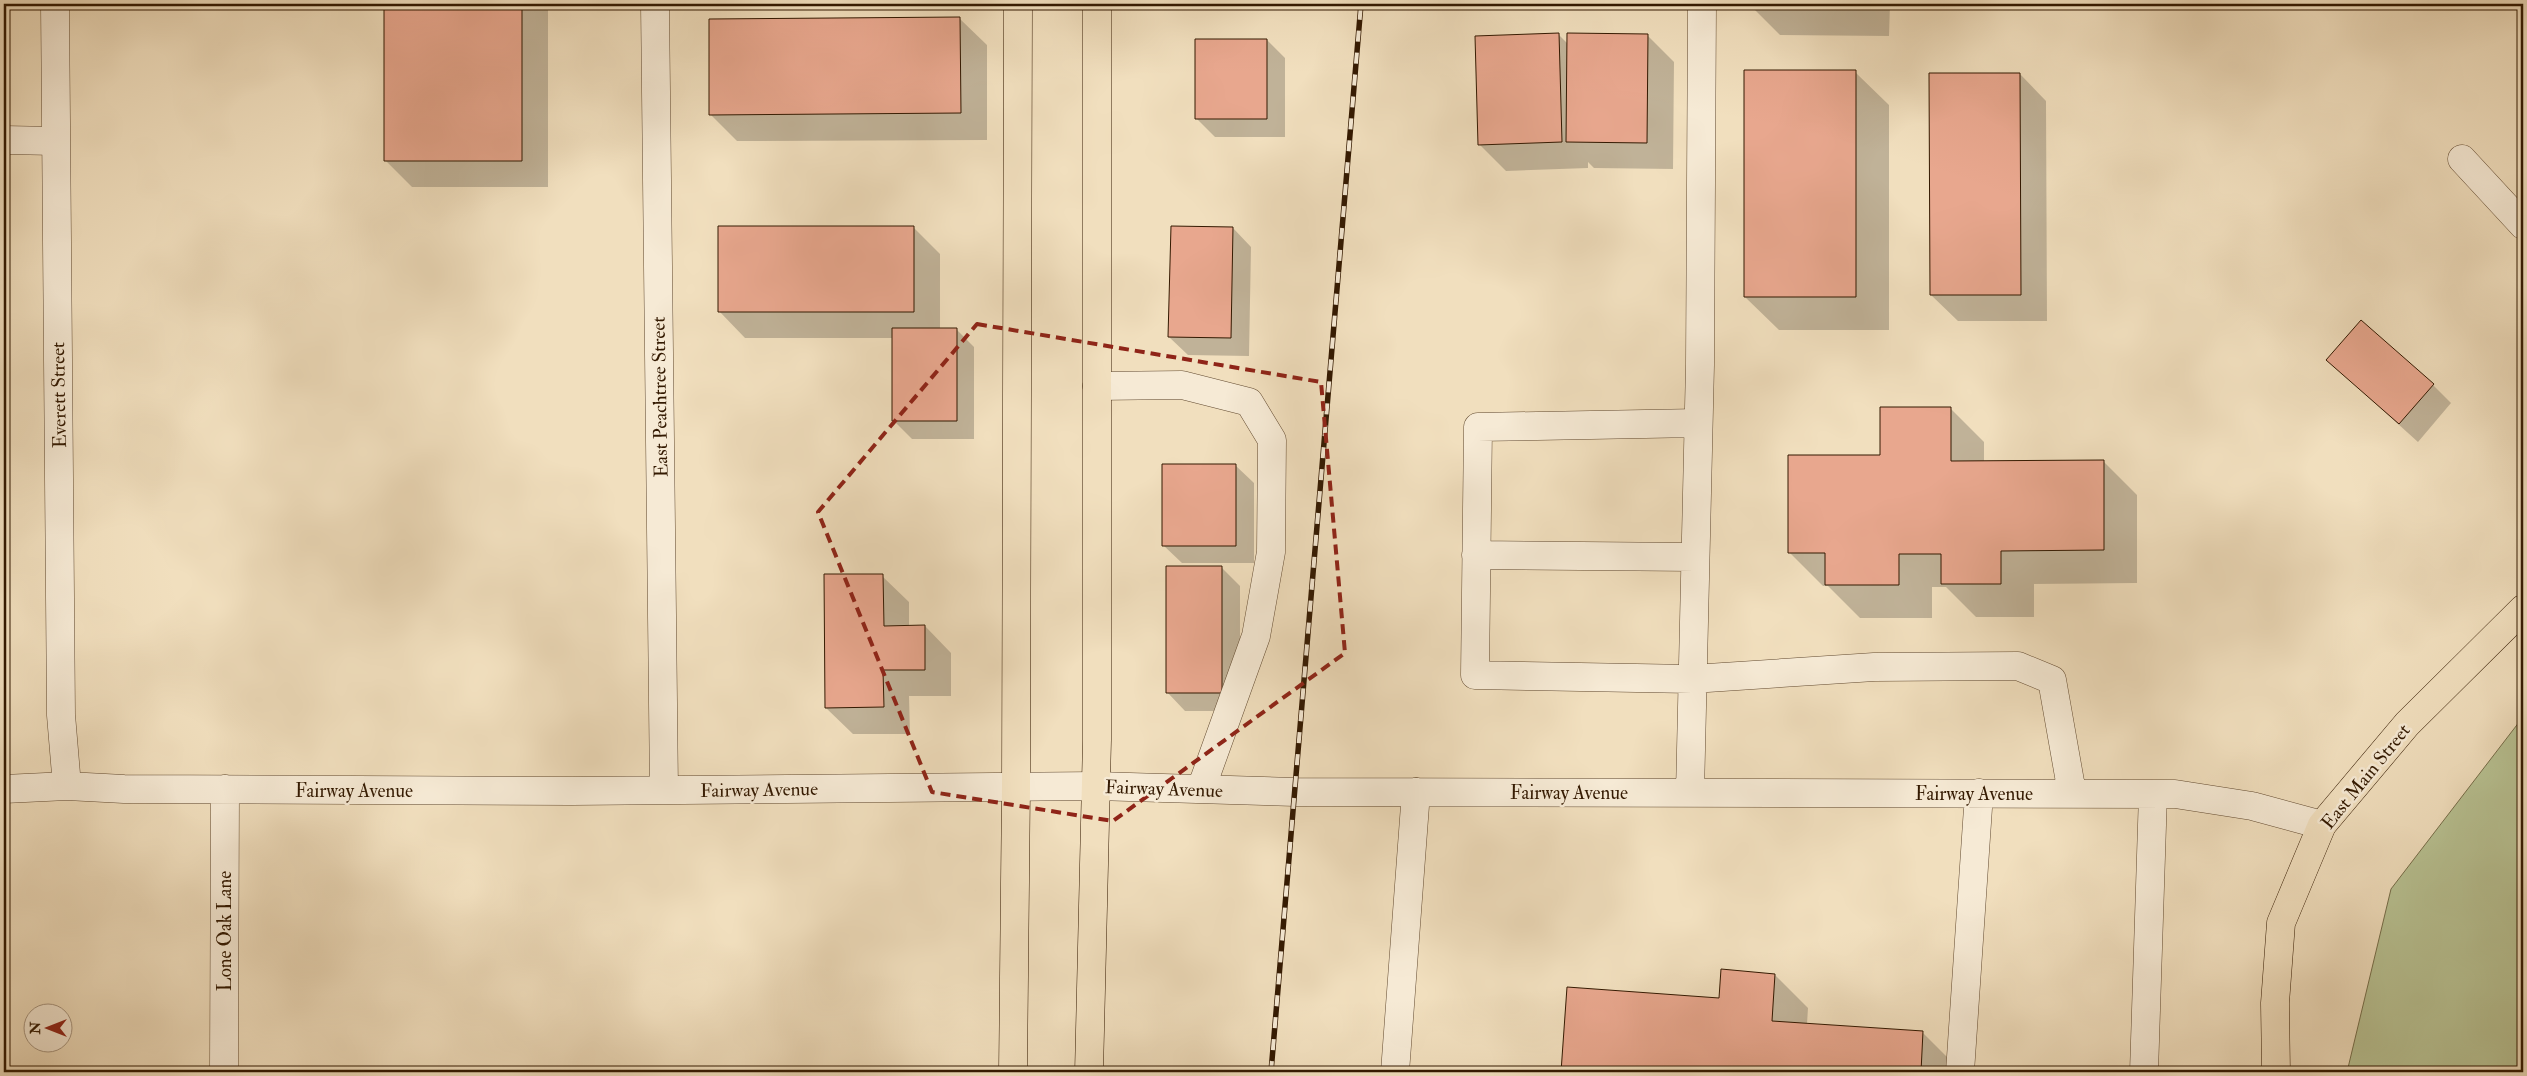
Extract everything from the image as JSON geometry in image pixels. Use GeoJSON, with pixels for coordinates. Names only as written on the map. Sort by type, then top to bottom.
{"type":"FeatureCollection","features":[{"type":"Feature","properties":{"kind":"main road"},"geometry":{"type":"LineString","coordinates":[[1013,1072],[1016,788],[1018,4]]}},
{"type":"Feature","properties":{"kind":"main road"},"geometry":{"type":"LineString","coordinates":[[1089,1072],[1096,786],[1097,4]]}},
{"type":"Feature","properties":{"kind":"main road","name":"East Main Street"},"geometry":{"type":"LineString","coordinates":[[2276,1072],[2275,1003],[2281,923],[2322,825],[2407,724],[2523,610]]}},
{"type":"Feature","properties":{"kind":"street","name":"Everett Street"},"geometry":{"type":"LineString","coordinates":[[55,4],[61,715],[67,786]]}},
{"type":"Feature","properties":{"kind":"street","name":"East Peachtree Street"},"geometry":{"type":"LineString","coordinates":[[655,4],[664,790]]}},
{"type":"Feature","properties":{"kind":"street"},"geometry":{"type":"LineString","coordinates":[[1690,793],[1698,423],[1702,4]]}},
{"type":"Feature","properties":{"kind":"street"},"geometry":{"type":"LineString","coordinates":[[4,140],[56,140]]}},
{"type":"Feature","properties":{"kind":"street"},"geometry":{"type":"LineString","coordinates":[[2462,159],[2523,225]]}},
{"type":"Feature","properties":{"kind":"street"},"geometry":{"type":"LineString","coordinates":[[1096,386],[1182,385],[1248,402],[1272,440],[1271,552],[1256,636],[1201,789]]}},
{"type":"Feature","properties":{"kind":"street"},"geometry":{"type":"LineString","coordinates":[[1698,423],[1478,427],[1475,675],[1692,679],[1874,667],[2018,666],[2052,680],[2072,794]]}},
{"type":"Feature","properties":{"kind":"street"},"geometry":{"type":"LineString","coordinates":[[1476,555],[1695,557]]}},
{"type":"Feature","properties":{"kind":"street","name":"Fairway Avenue"},"geometry":{"type":"LineString","coordinates":[[4,789],[67,786],[224,789],[664,790],[1096,786],[1295,792],[2175,794],[2252,806],[2322,825]]}},
{"type":"Feature","properties":{"kind":"street","name":"Lone Oak Lane"},"geometry":{"type":"LineString","coordinates":[[224,789],[224,1072]]}},
{"type":"Feature","properties":{"kind":"street"},"geometry":{"type":"LineString","coordinates":[[1395,1072],[1416,792]]}},
{"type":"Feature","properties":{"kind":"street"},"geometry":{"type":"LineString","coordinates":[[1960,1072],[1979,794]]}},
{"type":"Feature","properties":{"kind":"street"},"geometry":{"type":"LineString","coordinates":[[2144,1072],[2153,794]]}},
{"type":"Feature","properties":{"kind":"highlighted area"},"geometry":{"type":"Polygon","coordinates":[[[977,324],[1321,382],[1345,653],[1113,821],[932,792],[818,512],[977,324]]]}},
{"type":"Feature","properties":{"kind":"green space"},"geometry":{"type":"Polygon","coordinates":[[[2523,717],[2523,1072],[2347,1072],[2391,889],[2523,717]]]}},
{"type":"Feature","properties":{"kind":"building"},"geometry":{"type":"Polygon","coordinates":[[[384,4],[522,4],[522,161],[384,161],[384,4]]]}},
{"type":"Feature","properties":{"kind":"building"},"geometry":{"type":"Polygon","coordinates":[[[960,17],[961,113],[709,115],[709,19],[960,17]]]}},
{"type":"Feature","properties":{"kind":"building"},"geometry":{"type":"Polygon","coordinates":[[[1559,33],[1562,142],[1478,145],[1475,36],[1559,33]]]}},
{"type":"Feature","properties":{"kind":"building"},"geometry":{"type":"Polygon","coordinates":[[[1567,33],[1648,34],[1647,143],[1566,142],[1567,33]]]}},
{"type":"Feature","properties":{"kind":"building"},"geometry":{"type":"Polygon","coordinates":[[[1195,39],[1267,39],[1267,119],[1195,119],[1195,39]]]}},
{"type":"Feature","properties":{"kind":"building"},"geometry":{"type":"Polygon","coordinates":[[[1744,70],[1856,70],[1856,297],[1744,297],[1744,70]]]}},
{"type":"Feature","properties":{"kind":"building"},"geometry":{"type":"Polygon","coordinates":[[[1929,73],[2020,73],[2021,295],[1930,295],[1929,73]]]}},
{"type":"Feature","properties":{"kind":"building"},"geometry":{"type":"Polygon","coordinates":[[[718,226],[914,226],[914,312],[718,312],[718,226]]]}},
{"type":"Feature","properties":{"kind":"building"},"geometry":{"type":"Polygon","coordinates":[[[1171,226],[1233,227],[1231,338],[1168,337],[1171,226]]]}},
{"type":"Feature","properties":{"kind":"building"},"geometry":{"type":"Polygon","coordinates":[[[2361,320],[2434,384],[2399,424],[2326,360],[2361,320]]]}},
{"type":"Feature","properties":{"kind":"building"},"geometry":{"type":"Polygon","coordinates":[[[892,328],[957,328],[957,421],[892,421],[892,328]]]}},
{"type":"Feature","properties":{"kind":"building"},"geometry":{"type":"Polygon","coordinates":[[[1880,407],[1951,407],[1951,461],[2104,460],[2104,550],[2001,551],[2001,584],[1941,584],[1941,554],[1899,554],[1899,585],[1825,585],[1825,553],[1788,553],[1788,455],[1880,455],[1880,407]]]}},
{"type":"Feature","properties":{"kind":"building"},"geometry":{"type":"Polygon","coordinates":[[[1162,464],[1236,464],[1236,546],[1162,546],[1162,464]]]}},
{"type":"Feature","properties":{"kind":"building"},"geometry":{"type":"Polygon","coordinates":[[[1166,566],[1222,566],[1222,693],[1166,693],[1166,566]]]}},
{"type":"Feature","properties":{"kind":"building"},"geometry":{"type":"Polygon","coordinates":[[[824,574],[883,574],[884,626],[925,625],[925,670],[883,670],[884,707],[825,708],[824,574]]]}},
{"type":"Feature","properties":{"kind":"building"},"geometry":{"type":"Polygon","coordinates":[[[1721,969],[1775,974],[1772,1021],[1923,1031],[1921,1072],[1561,1072],[1567,987],[1719,998],[1721,969]]]}},
{"type":"Feature","properties":{"kind":"railway"},"geometry":{"type":"LineString","coordinates":[[1271,1072],[1361,4]]}}]}
